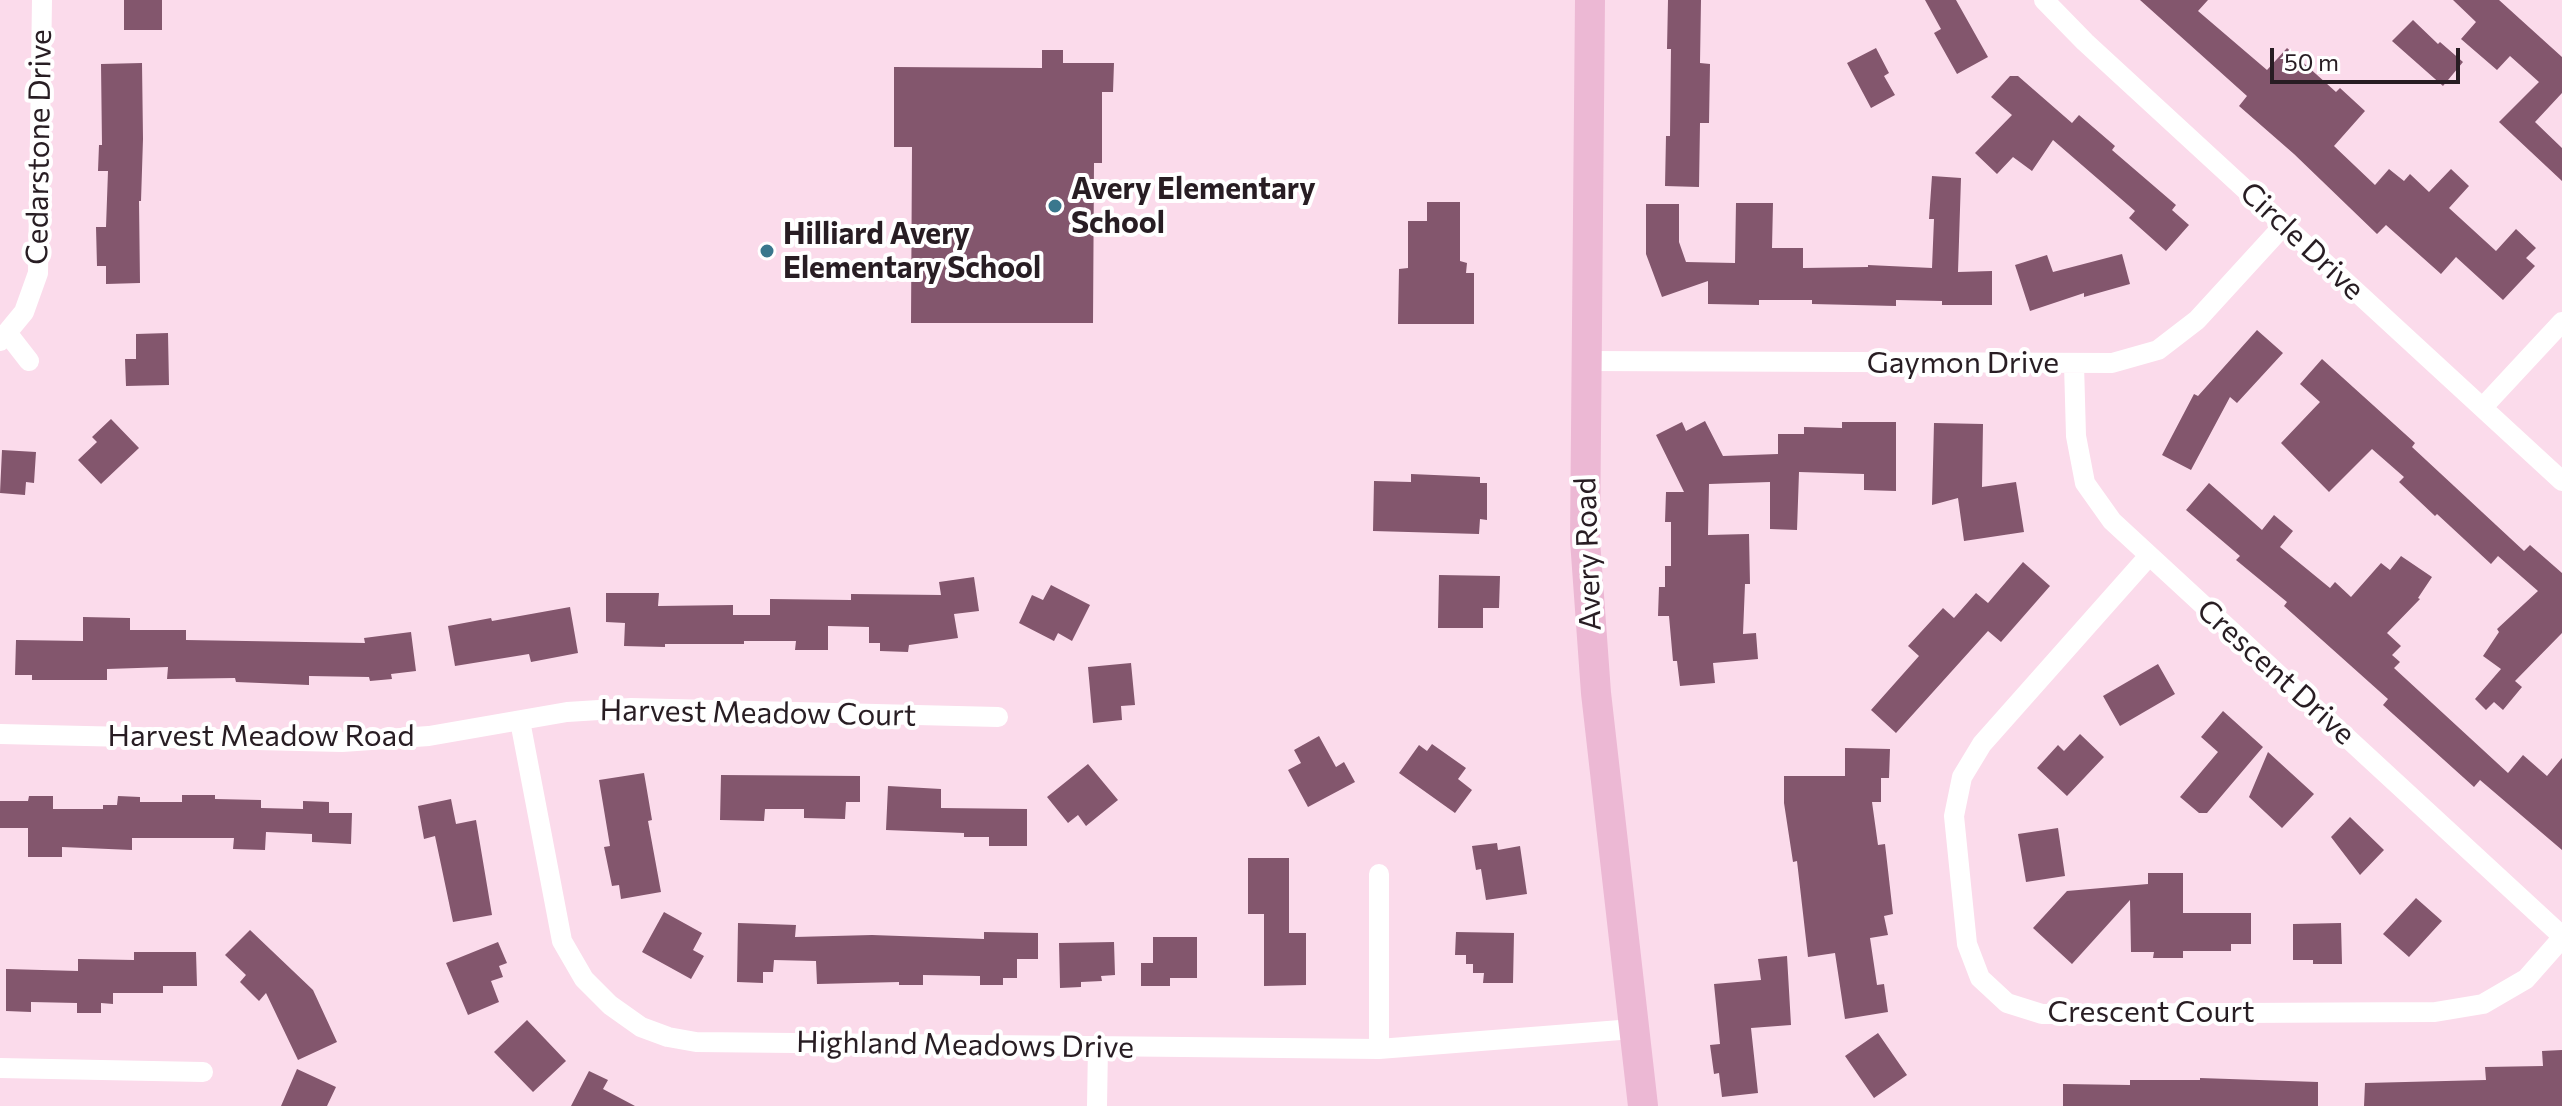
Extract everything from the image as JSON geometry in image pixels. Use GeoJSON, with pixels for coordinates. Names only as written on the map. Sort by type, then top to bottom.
{"type":"FeatureCollection","features":[{"type":"Feature","properties":{"kind":"main road","name":"Avery Road"},"geometry":{"type":"LineString","coordinates":[[1590,0],[1585,540],[1590,628],[1643,1106]]}},
{"type":"Feature","properties":{"kind":"street","name":"Cedarstone Drive"},"geometry":{"type":"LineString","coordinates":[[4,338],[24,312],[38,273],[42,0]]}},
{"type":"Feature","properties":{"kind":"street","name":"Circle Drive"},"geometry":{"type":"LineString","coordinates":[[2044,0],[2085,42],[2562,481]]}},
{"type":"Feature","properties":{"kind":"street","name":"Gaymon Drive"},"geometry":{"type":"LineString","coordinates":[[1587,361],[2112,363],[2158,350],[2197,320],[2284,225]]}},
{"type":"Feature","properties":{"kind":"street"},"geometry":{"type":"LineString","coordinates":[[2483,407],[2562,322]]}},
{"type":"Feature","properties":{"kind":"street"},"geometry":{"type":"LineString","coordinates":[[4,338],[29,361]]}},
{"type":"Feature","properties":{"kind":"street","name":"Crescent Drive"},"geometry":{"type":"LineString","coordinates":[[2074,364],[2076,436],[2085,483],[2112,521],[2499,875],[2562,937]]}},
{"type":"Feature","properties":{"kind":"street","name":"Crescent Court"},"geometry":{"type":"LineString","coordinates":[[2148,557],[1982,744],[1962,777],[1954,816],[1967,944],[1980,978],[2007,1003],[2042,1014],[2435,1012],[2483,1004],[2526,979],[2562,937]]}},
{"type":"Feature","properties":{"kind":"street","name":"Harvest Meadow Court"},"geometry":{"type":"LineString","coordinates":[[520,721],[567,712],[631,708],[998,717]]}},
{"type":"Feature","properties":{"kind":"street","name":"Highland Meadows Drive"},"geometry":{"type":"LineString","coordinates":[[520,721],[562,941],[584,979],[610,1005],[641,1027],[668,1037],[696,1042],[1379,1049],[1633,1029]]}},
{"type":"Feature","properties":{"kind":"street","name":"Harvest Meadow Road"},"geometry":{"type":"LineString","coordinates":[[0,734],[342,742],[429,736],[520,721]]}},
{"type":"Feature","properties":{"kind":"street"},"geometry":{"type":"LineString","coordinates":[[1379,874],[1379,1049]]}},
{"type":"Feature","properties":{"kind":"street"},"geometry":{"type":"LineString","coordinates":[[1097,1106],[1098,1046]]}},
{"type":"Feature","properties":{"kind":"street"},"geometry":{"type":"LineString","coordinates":[[0,1068],[203,1072]]}},
{"type":"Feature","properties":{"kind":"building"},"geometry":{"type":"Polygon","coordinates":[[[124,0],[162,0],[162,30],[124,30],[124,0]]]}},
{"type":"Feature","properties":{"kind":"building"},"geometry":{"type":"Polygon","coordinates":[[[1668,0],[1701,0],[1700,63],[1710,64],[1709,123],[1700,123],[1699,187],[1665,186],[1666,136],[1670,136],[1668,0]]]}},
{"type":"Feature","properties":{"kind":"building"},"geometry":{"type":"Polygon","coordinates":[[[1925,0],[1956,0],[1988,57],[1957,74],[1934,33],[1941,29],[1925,0]]]}},
{"type":"Feature","properties":{"kind":"building"},"geometry":{"type":"Polygon","coordinates":[[[2140,0],[2208,0],[2198,11],[2267,70],[2287,48],[2336,92],[2340,88],[2365,111],[2334,146],[2375,185],[2389,169],[2404,181],[2410,174],[2429,192],[2451,169],[2469,186],[2449,208],[2496,251],[2516,229],[2536,248],[2526,258],[2535,266],[2503,300],[2456,257],[2441,274],[2386,225],[2377,234],[2239,106],[2247,96],[2140,0]]]}},
{"type":"Feature","properties":{"kind":"building"},"geometry":{"type":"Polygon","coordinates":[[[2453,0],[2499,0],[2562,57],[2562,93],[2535,122],[2562,148],[2562,181],[2499,122],[2539,82],[2510,56],[2497,70],[2461,39],[2476,22],[2453,0]]]}},
{"type":"Feature","properties":{"kind":"building"},"geometry":{"type":"Polygon","coordinates":[[[2413,20],[2463,62],[2443,86],[2392,41],[2413,20]]]}},
{"type":"Feature","properties":{"kind":"building"},"geometry":{"type":"Polygon","coordinates":[[[1876,48],[1889,73],[1884,76],[1895,95],[1871,108],[1847,63],[1876,48]]]}},
{"type":"Feature","properties":{"kind":"building"},"geometry":{"type":"Polygon","coordinates":[[[1042,50],[1063,50],[1063,63],[1114,63],[1113,92],[1102,92],[1102,163],[1094,163],[1093,323],[911,323],[912,147],[894,147],[894,67],[1042,68],[1042,50]]]}},
{"type":"Feature","properties":{"kind":"building"},"geometry":{"type":"Polygon","coordinates":[[[142,63],[140,283],[106,284],[106,266],[97,266],[96,227],[106,227],[108,171],[98,171],[99,145],[102,145],[101,64],[142,63]]]}},
{"type":"Feature","properties":{"kind":"building"},"geometry":{"type":"Polygon","coordinates":[[[2010,76],[2018,76],[2072,123],[2079,115],[2115,146],[2112,150],[2176,205],[2172,210],[2189,225],[2166,251],[2129,218],[2135,211],[2053,140],[2032,171],[2013,157],[1997,174],[1975,153],[2012,115],[1991,97],[2010,76]]]}},
{"type":"Feature","properties":{"kind":"building"},"geometry":{"type":"Polygon","coordinates":[[[1932,176],[1961,178],[1958,272],[1992,271],[1992,305],[1942,305],[1942,301],[1896,300],[1896,306],[1812,304],[1812,300],[1759,300],[1759,305],[1708,304],[1708,281],[1662,297],[1646,254],[1646,204],[1679,204],[1679,242],[1686,262],[1735,263],[1736,203],[1773,203],[1772,248],[1803,248],[1803,268],[1868,265],[1932,268],[1934,219],[1929,219],[1932,176]]]}},
{"type":"Feature","properties":{"kind":"building"},"geometry":{"type":"Polygon","coordinates":[[[1427,202],[1460,202],[1460,261],[1467,263],[1466,273],[1474,273],[1474,324],[1398,324],[1399,269],[1408,268],[1408,221],[1427,221],[1427,202]]]}},
{"type":"Feature","properties":{"kind":"building"},"geometry":{"type":"Polygon","coordinates":[[[2122,254],[2130,284],[2084,297],[2084,293],[2030,311],[2015,265],[2047,255],[2053,272],[2122,254]]]}},
{"type":"Feature","properties":{"kind":"building"},"geometry":{"type":"Polygon","coordinates":[[[2257,330],[2283,353],[2237,403],[2230,397],[2191,470],[2162,455],[2194,394],[2198,396],[2257,330]]]}},
{"type":"Feature","properties":{"kind":"building"},"geometry":{"type":"Polygon","coordinates":[[[168,333],[169,385],[126,386],[125,359],[136,359],[136,334],[168,333]]]}},
{"type":"Feature","properties":{"kind":"building"},"geometry":{"type":"Polygon","coordinates":[[[2322,359],[2415,443],[2412,447],[2524,551],[2530,545],[2562,573],[2562,633],[2515,681],[2522,687],[2503,710],[2494,702],[2486,710],[2475,699],[2501,669],[2483,656],[2499,632],[2497,629],[2538,591],[2498,556],[2491,564],[2399,482],[2404,477],[2372,449],[2329,492],[2281,443],[2320,402],[2300,384],[2322,359]]]}},
{"type":"Feature","properties":{"kind":"building"},"geometry":{"type":"Polygon","coordinates":[[[111,419],[139,448],[101,484],[78,460],[97,442],[92,437],[111,419]]]}},
{"type":"Feature","properties":{"kind":"building"},"geometry":{"type":"Polygon","coordinates":[[[1705,421],[1723,456],[1778,454],[1778,434],[1804,434],[1804,427],[1842,428],[1842,422],[1896,422],[1896,491],[1864,490],[1864,474],[1799,472],[1797,530],[1770,529],[1770,482],[1709,484],[1708,535],[1749,534],[1750,584],[1745,584],[1743,634],[1756,633],[1758,659],[1713,663],[1715,683],[1680,686],[1677,661],[1673,661],[1669,616],[1658,616],[1659,587],[1665,587],[1665,566],[1671,566],[1671,522],[1665,522],[1666,492],[1684,492],[1656,435],[1682,422],[1686,431],[1705,421]]]}},
{"type":"Feature","properties":{"kind":"building"},"geometry":{"type":"Polygon","coordinates":[[[1934,423],[1983,424],[1982,487],[2016,482],[2024,532],[1964,541],[1958,498],[1932,505],[1934,423]]]}},
{"type":"Feature","properties":{"kind":"building"},"geometry":{"type":"Polygon","coordinates":[[[2,450],[36,452],[34,483],[26,482],[25,495],[0,493],[2,450]]]}},
{"type":"Feature","properties":{"kind":"building"},"geometry":{"type":"Polygon","coordinates":[[[1411,474],[1480,477],[1480,483],[1487,483],[1487,520],[1480,519],[1479,534],[1373,531],[1374,481],[1411,482],[1411,474]]]}},
{"type":"Feature","properties":{"kind":"building"},"geometry":{"type":"Polygon","coordinates":[[[2209,483],[2262,530],[2274,515],[2293,531],[2280,547],[2330,588],[2335,582],[2351,597],[2381,563],[2390,570],[2401,556],[2432,577],[2420,599],[2387,633],[2401,646],[2392,655],[2400,662],[2394,668],[2508,773],[2523,755],[2547,776],[2562,758],[2562,850],[2480,780],[2474,787],[2383,705],[2388,699],[2284,606],[2287,602],[2236,560],[2240,556],[2186,510],[2209,483]]]}},
{"type":"Feature","properties":{"kind":"building"},"geometry":{"type":"Polygon","coordinates":[[[2023,562],[2050,586],[2001,642],[1988,631],[1896,733],[1871,710],[1919,656],[1908,646],[1943,608],[1954,618],[1976,593],[1988,603],[2023,562]]]}},
{"type":"Feature","properties":{"kind":"building"},"geometry":{"type":"Polygon","coordinates":[[[1439,575],[1500,576],[1499,608],[1483,608],[1483,628],[1438,628],[1439,575]]]}},
{"type":"Feature","properties":{"kind":"building"},"geometry":{"type":"Polygon","coordinates":[[[974,577],[979,611],[954,614],[958,638],[909,645],[908,652],[880,651],[880,643],[869,643],[869,627],[828,626],[828,650],[795,650],[796,641],[624,646],[625,623],[606,622],[606,593],[659,593],[658,606],[733,605],[733,615],[770,615],[770,599],[851,600],[851,594],[941,595],[939,582],[974,577]]]}},
{"type":"Feature","properties":{"kind":"building"},"geometry":{"type":"Polygon","coordinates":[[[1051,585],[1090,605],[1072,641],[1058,633],[1054,641],[1019,623],[1032,595],[1043,600],[1051,585]]]}},
{"type":"Feature","properties":{"kind":"building"},"geometry":{"type":"Polygon","coordinates":[[[570,607],[578,653],[531,662],[529,654],[455,666],[448,626],[570,607]]]}},
{"type":"Feature","properties":{"kind":"building"},"geometry":{"type":"Polygon","coordinates":[[[83,617],[130,618],[130,630],[186,630],[186,640],[365,643],[364,638],[411,632],[416,671],[391,674],[392,679],[370,681],[369,677],[309,676],[309,685],[236,682],[235,678],[167,679],[168,667],[107,669],[107,680],[32,680],[32,675],[15,675],[16,640],[83,641],[83,617]]]}},
{"type":"Feature","properties":{"kind":"building"},"geometry":{"type":"Polygon","coordinates":[[[1131,663],[1135,705],[1121,706],[1122,720],[1093,723],[1088,667],[1131,663]]]}},
{"type":"Feature","properties":{"kind":"building"},"geometry":{"type":"Polygon","coordinates":[[[2158,664],[2175,694],[2120,726],[2103,696],[2158,664]]]}},
{"type":"Feature","properties":{"kind":"building"},"geometry":{"type":"Polygon","coordinates":[[[2223,711],[2263,747],[2207,813],[2199,813],[2180,797],[2218,752],[2201,737],[2223,711]]]}},
{"type":"Feature","properties":{"kind":"building"},"geometry":{"type":"Polygon","coordinates":[[[2080,734],[2104,757],[2067,796],[2037,768],[2058,745],[2064,751],[2080,734]]]}},
{"type":"Feature","properties":{"kind":"building"},"geometry":{"type":"Polygon","coordinates":[[[1319,736],[1336,767],[1344,762],[1355,782],[1308,807],[1288,770],[1301,763],[1294,750],[1319,736]]]}},
{"type":"Feature","properties":{"kind":"building"},"geometry":{"type":"Polygon","coordinates":[[[1432,744],[1466,768],[1458,779],[1472,790],[1455,813],[1399,773],[1419,745],[1427,751],[1432,744]]]}},
{"type":"Feature","properties":{"kind":"building"},"geometry":{"type":"Polygon","coordinates":[[[1845,748],[1890,749],[1889,778],[1881,778],[1881,802],[1872,802],[1878,845],[1885,844],[1893,914],[1884,916],[1888,935],[1870,938],[1877,985],[1884,984],[1888,1012],[1845,1019],[1835,953],[1808,957],[1797,861],[1793,862],[1784,803],[1784,776],[1845,776],[1845,748]]]}},
{"type":"Feature","properties":{"kind":"building"},"geometry":{"type":"Polygon","coordinates":[[[2268,752],[2314,794],[2282,828],[2249,797],[2268,752]]]}},
{"type":"Feature","properties":{"kind":"building"},"geometry":{"type":"Polygon","coordinates":[[[1088,764],[1118,800],[1086,826],[1078,815],[1068,823],[1047,797],[1088,764]]]}},
{"type":"Feature","properties":{"kind":"building"},"geometry":{"type":"Polygon","coordinates":[[[644,773],[652,820],[648,821],[661,892],[621,899],[619,885],[612,886],[604,847],[610,846],[599,780],[644,773]]]}},
{"type":"Feature","properties":{"kind":"building"},"geometry":{"type":"Polygon","coordinates":[[[721,775],[860,776],[860,802],[846,802],[845,819],[804,818],[804,809],[765,809],[764,821],[720,820],[721,775]]]}},
{"type":"Feature","properties":{"kind":"building"},"geometry":{"type":"Polygon","coordinates":[[[888,786],[941,789],[941,808],[1027,809],[1027,846],[989,846],[989,837],[964,837],[964,833],[886,830],[888,786]]]}},
{"type":"Feature","properties":{"kind":"building"},"geometry":{"type":"Polygon","coordinates":[[[182,795],[261,800],[261,808],[303,809],[303,801],[329,802],[329,813],[352,813],[351,844],[312,842],[312,834],[266,832],[265,850],[233,849],[234,838],[132,838],[132,850],[62,847],[62,857],[28,857],[28,828],[0,828],[0,801],[28,801],[29,796],[53,796],[53,809],[103,809],[103,805],[117,805],[118,796],[140,797],[140,802],[182,802],[182,795]]]}},
{"type":"Feature","properties":{"kind":"building"},"geometry":{"type":"Polygon","coordinates":[[[451,799],[456,824],[476,820],[492,915],[453,922],[435,836],[424,839],[418,806],[451,799]]]}},
{"type":"Feature","properties":{"kind":"building"},"geometry":{"type":"Polygon","coordinates":[[[2350,817],[2384,850],[2360,875],[2331,837],[2350,817]]]}},
{"type":"Feature","properties":{"kind":"building"},"geometry":{"type":"Polygon","coordinates":[[[2058,828],[2065,876],[2026,882],[2018,834],[2058,828]]]}},
{"type":"Feature","properties":{"kind":"building"},"geometry":{"type":"Polygon","coordinates":[[[1497,843],[1498,850],[1520,846],[1527,894],[1486,900],[1481,869],[1476,870],[1472,846],[1497,843]]]}},
{"type":"Feature","properties":{"kind":"building"},"geometry":{"type":"Polygon","coordinates":[[[1248,858],[1289,858],[1289,933],[1306,933],[1306,985],[1264,986],[1264,914],[1248,914],[1248,858]]]}},
{"type":"Feature","properties":{"kind":"building"},"geometry":{"type":"Polygon","coordinates":[[[2148,873],[2183,873],[2183,913],[2251,913],[2251,944],[2231,944],[2231,951],[2183,951],[2183,958],[2153,958],[2154,952],[2131,952],[2130,900],[2072,964],[2033,928],[2067,891],[2148,884],[2148,873]]]}},
{"type":"Feature","properties":{"kind":"building"},"geometry":{"type":"Polygon","coordinates":[[[2416,898],[2442,921],[2409,957],[2383,934],[2416,898]]]}},
{"type":"Feature","properties":{"kind":"building"},"geometry":{"type":"Polygon","coordinates":[[[664,912],[702,933],[693,950],[704,956],[691,979],[642,952],[664,912]]]}},
{"type":"Feature","properties":{"kind":"building"},"geometry":{"type":"Polygon","coordinates":[[[738,923],[796,925],[795,937],[872,935],[984,939],[984,932],[1038,933],[1038,959],[1017,959],[1017,978],[1003,978],[1003,985],[980,985],[980,976],[923,975],[923,985],[899,985],[899,982],[817,984],[816,961],[774,960],[773,972],[763,972],[763,983],[737,982],[738,923]]]}},
{"type":"Feature","properties":{"kind":"building"},"geometry":{"type":"Polygon","coordinates":[[[2341,923],[2342,964],[2293,960],[2293,924],[2341,923]]]}},
{"type":"Feature","properties":{"kind":"building"},"geometry":{"type":"Polygon","coordinates":[[[250,930],[313,990],[337,1042],[298,1060],[266,993],[259,1001],[240,982],[246,975],[225,955],[250,930]]]}},
{"type":"Feature","properties":{"kind":"building"},"geometry":{"type":"Polygon","coordinates":[[[1456,932],[1514,933],[1513,983],[1483,983],[1484,973],[1473,973],[1473,964],[1466,964],[1466,955],[1455,955],[1456,932]]]}},
{"type":"Feature","properties":{"kind":"building"},"geometry":{"type":"Polygon","coordinates":[[[1153,937],[1197,937],[1197,978],[1170,978],[1170,986],[1141,986],[1141,963],[1153,963],[1153,937]]]}},
{"type":"Feature","properties":{"kind":"building"},"geometry":{"type":"Polygon","coordinates":[[[498,942],[507,963],[499,966],[503,977],[491,981],[499,1002],[468,1015],[446,963],[498,942]]]}},
{"type":"Feature","properties":{"kind":"building"},"geometry":{"type":"Polygon","coordinates":[[[1114,942],[1115,975],[1101,976],[1102,981],[1081,982],[1081,987],[1060,988],[1059,943],[1114,942]]]}},
{"type":"Feature","properties":{"kind":"building"},"geometry":{"type":"Polygon","coordinates":[[[134,952],[196,952],[197,986],[163,986],[163,993],[113,993],[113,1004],[101,1003],[101,1013],[77,1013],[77,1003],[31,1002],[31,1012],[6,1011],[6,969],[78,971],[78,959],[134,960],[134,952]]]}},
{"type":"Feature","properties":{"kind":"building"},"geometry":{"type":"Polygon","coordinates":[[[1787,956],[1791,1025],[1751,1028],[1758,1093],[1722,1097],[1719,1073],[1714,1074],[1710,1045],[1720,1044],[1714,984],[1761,980],[1758,959],[1787,956]]]}},
{"type":"Feature","properties":{"kind":"building"},"geometry":{"type":"Polygon","coordinates":[[[527,1020],[566,1061],[533,1092],[494,1052],[527,1020]]]}},
{"type":"Feature","properties":{"kind":"building"},"geometry":{"type":"Polygon","coordinates":[[[1878,1033],[1907,1075],[1874,1098],[1845,1056],[1878,1033]]]}},
{"type":"Feature","properties":{"kind":"building"},"geometry":{"type":"Polygon","coordinates":[[[2562,1050],[2562,1106],[2364,1106],[2365,1083],[2486,1080],[2485,1067],[2543,1066],[2542,1051],[2562,1050]]]}},
{"type":"Feature","properties":{"kind":"building"},"geometry":{"type":"Polygon","coordinates":[[[297,1069],[336,1087],[327,1106],[281,1106],[297,1069]]]}},
{"type":"Feature","properties":{"kind":"building"},"geometry":{"type":"Polygon","coordinates":[[[589,1071],[608,1080],[603,1089],[635,1106],[571,1106],[589,1071]]]}},
{"type":"Feature","properties":{"kind":"building"},"geometry":{"type":"Polygon","coordinates":[[[2200,1078],[2318,1082],[2318,1106],[2063,1106],[2063,1084],[2130,1085],[2130,1080],[2200,1078]]]}},
{"type":"Feature","properties":{"kind":"place","name":"Avery Elementary School"},"geometry":{"type":"Point","coordinates":[1055,206]}},
{"type":"Feature","properties":{"kind":"place","name":"Hilliard Avery Elementary School"},"geometry":{"type":"Point","coordinates":[767,251]}}]}
